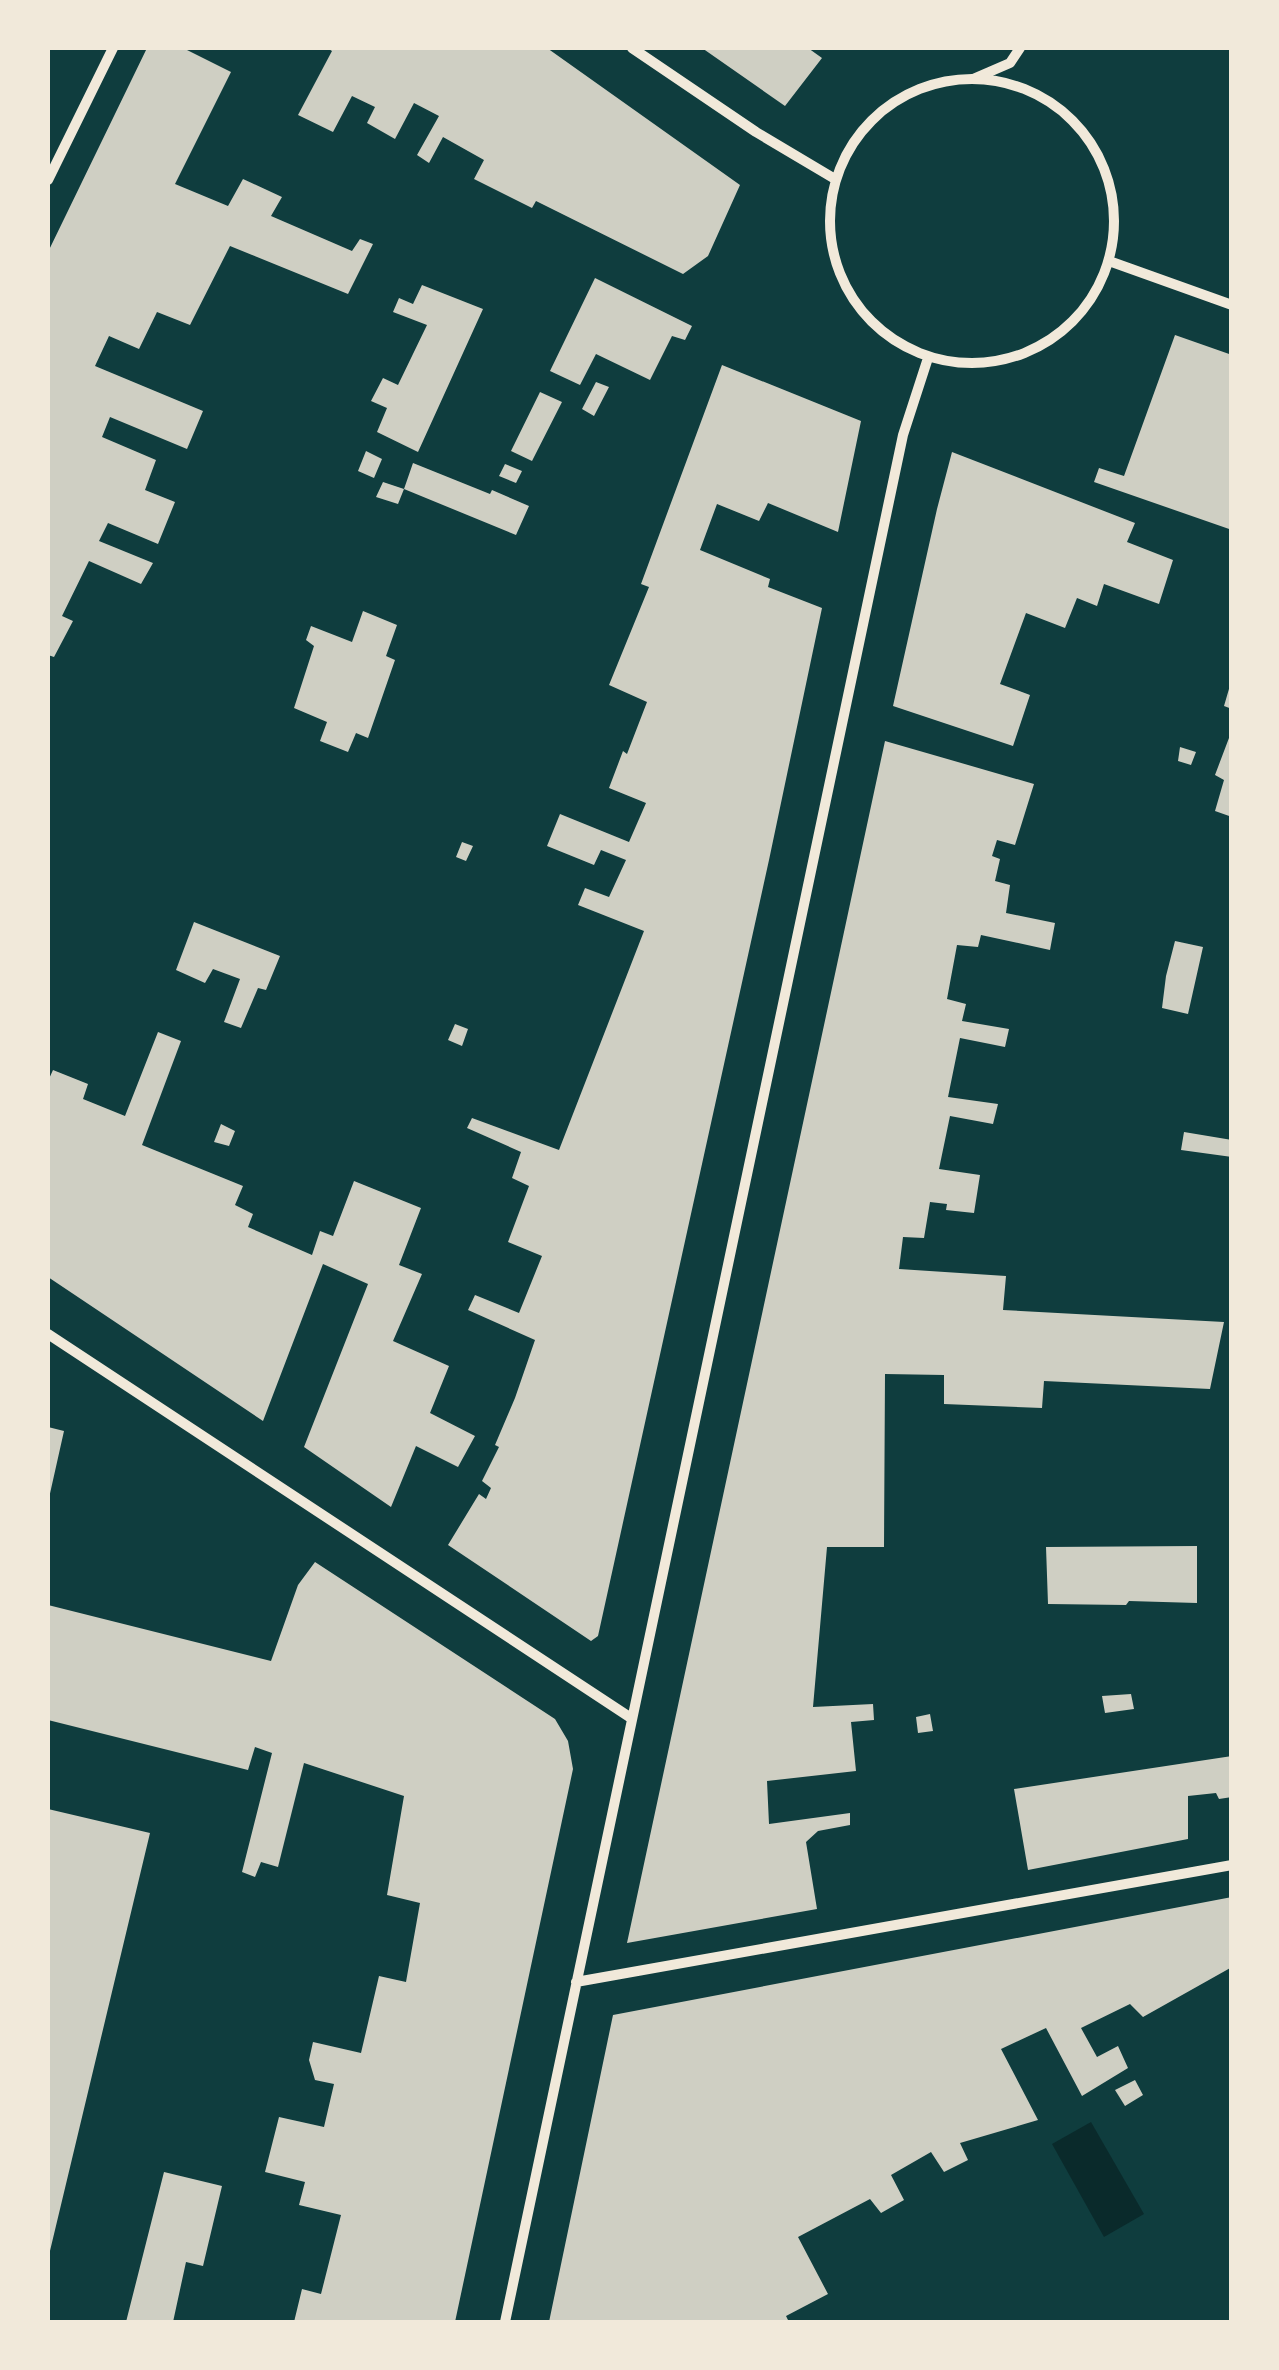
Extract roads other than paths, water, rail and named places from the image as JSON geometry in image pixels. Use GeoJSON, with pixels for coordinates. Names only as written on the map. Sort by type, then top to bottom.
{"type":"FeatureCollection","features":[{"type":"Feature","properties":{"kind":"street"},"geometry":{"type":"LineString","coordinates":[[48,180],[112,48]]}},
{"type":"Feature","properties":{"kind":"street"},"geometry":{"type":"LineString","coordinates":[[632,48],[756,132],[835,179]]}},
{"type":"Feature","properties":{"kind":"street"},"geometry":{"type":"LineString","coordinates":[[973,79],[1010,84],[1045,99],[1074,122],[1097,152],[1111,187],[1115,225],[1109,261],[1090,302],[1058,335],[1018,356],[973,364],[928,358],[888,337],[857,306],[836,266],[829,222],[835,179],[856,138],[888,106],[928,86],[973,79],[1010,63],[1020,48]]}},
{"type":"Feature","properties":{"kind":"street"},"geometry":{"type":"LineString","coordinates":[[1109,261],[1232,305]]}},
{"type":"Feature","properties":{"kind":"street"},"geometry":{"type":"LineString","coordinates":[[506,2322],[902,435],[928,358]]}},
{"type":"Feature","properties":{"kind":"street"},"geometry":{"type":"LineString","coordinates":[[48,1334],[631,1718]]}},
{"type":"Feature","properties":{"kind":"street"},"geometry":{"type":"LineString","coordinates":[[576,1982],[1232,1866]]}},
{"type":"Feature","properties":{"kind":"water"},"geometry":{"type":"Polygon","coordinates":[[[1091,2122],[1144,2214],[1104,2237],[1052,2144],[1091,2122]]]}}]}
